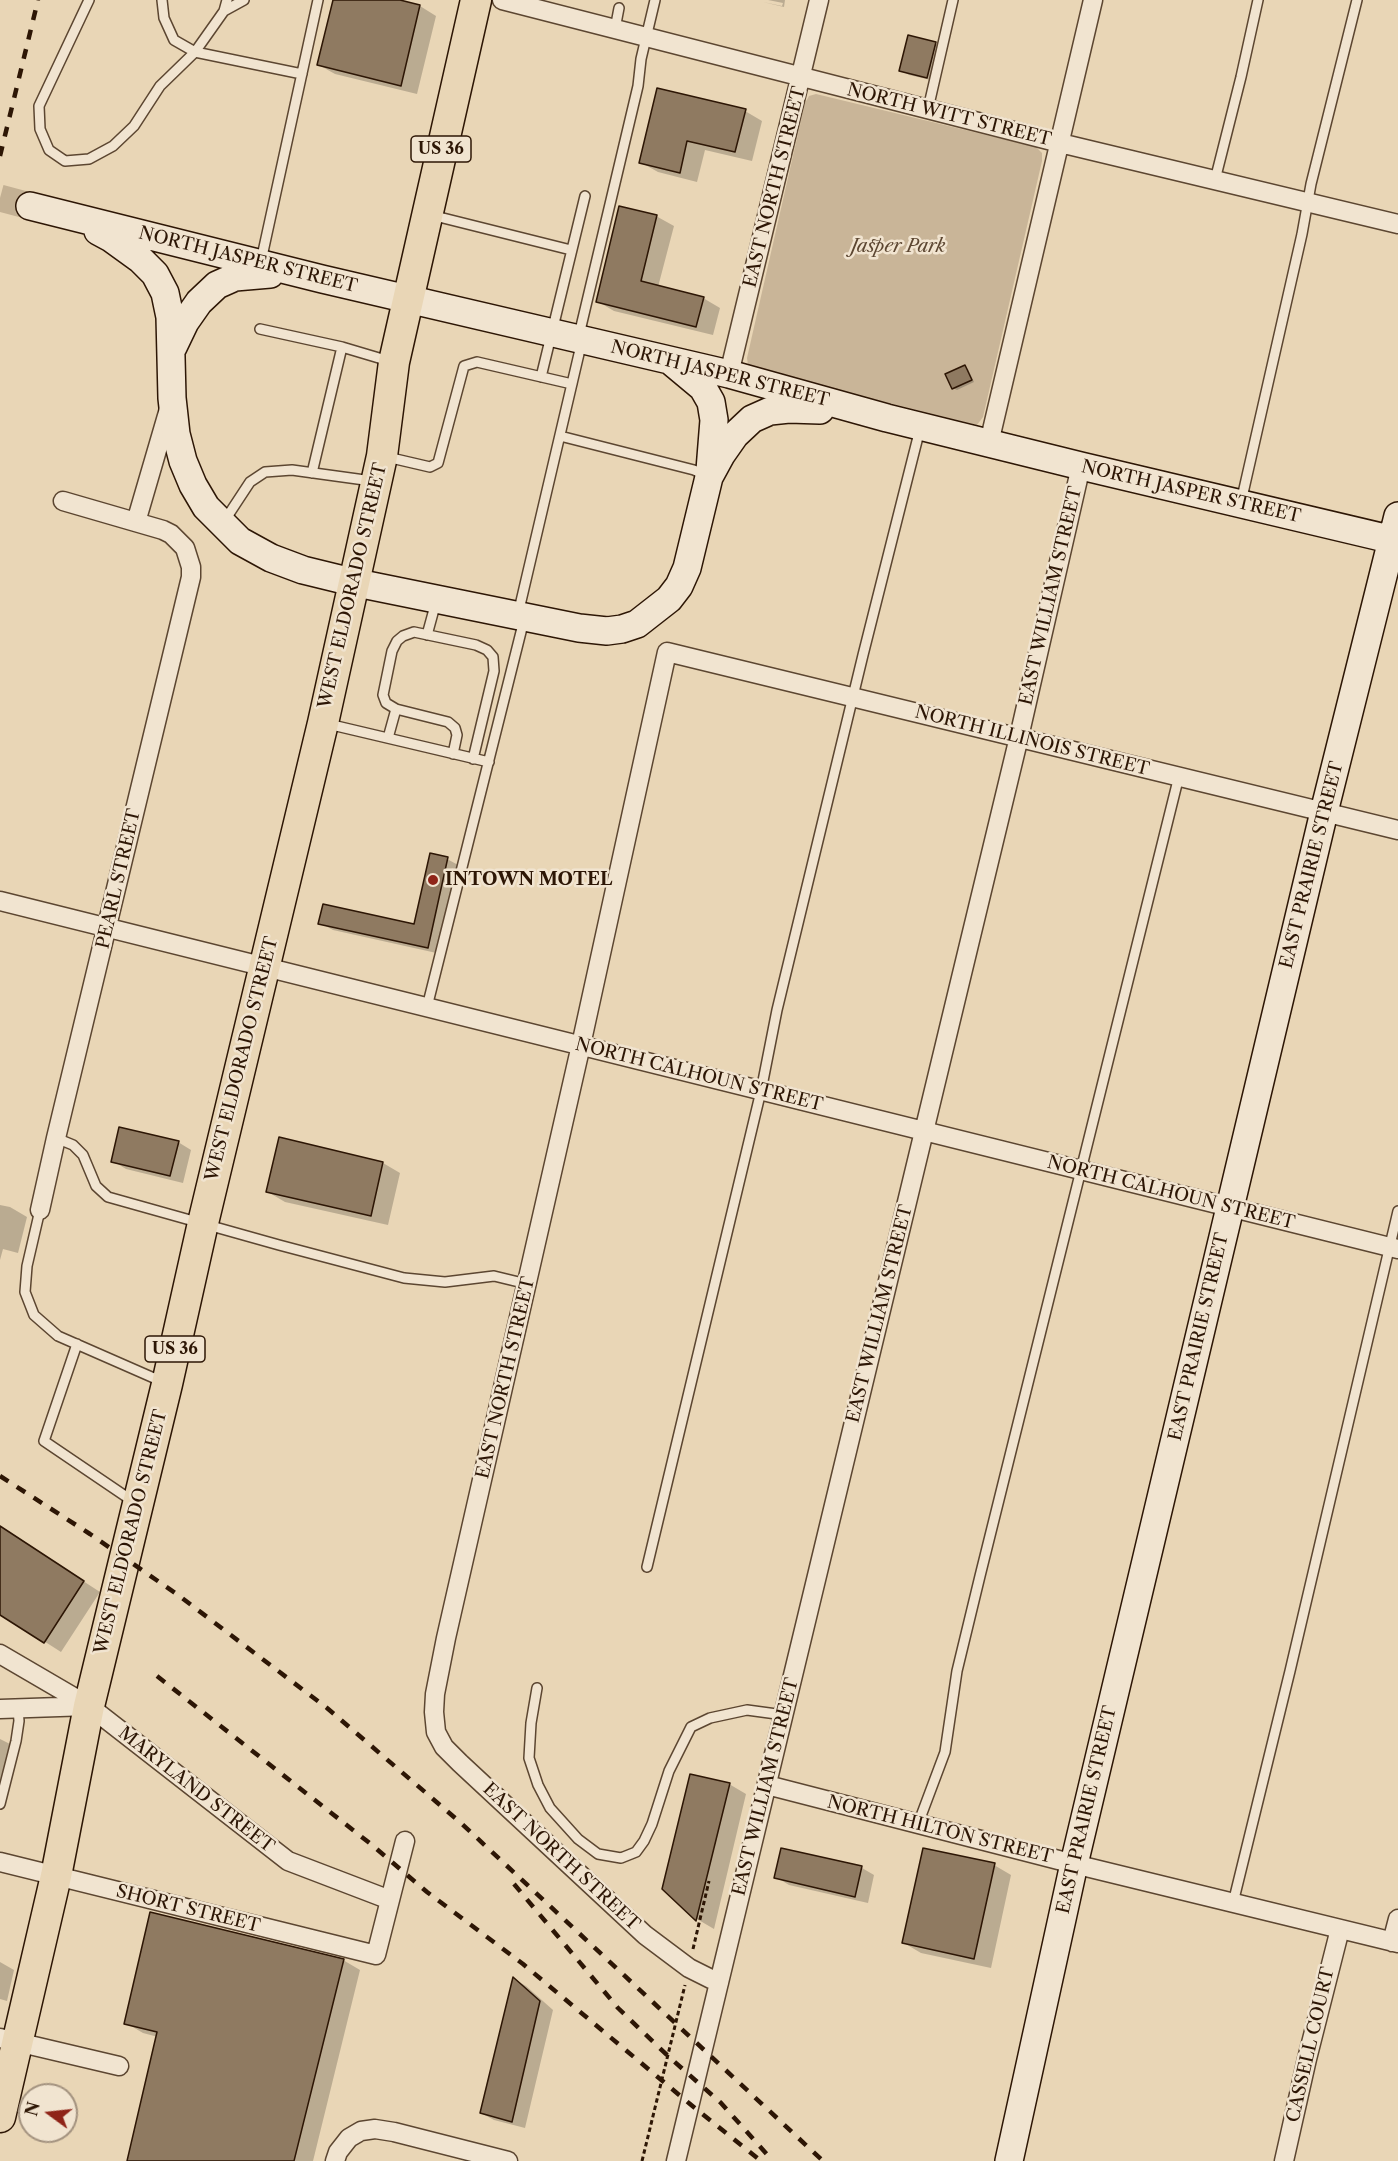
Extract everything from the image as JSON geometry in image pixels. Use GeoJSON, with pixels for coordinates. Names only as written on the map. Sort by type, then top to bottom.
{"type":"FeatureCollection","features":[{"type":"Feature","properties":{"kind":"main road","name":"WEST ELDORADO STREET"},"geometry":{"type":"LineString","coordinates":[[0,2117],[9,2040],[56,1876],[89,1706],[322,723],[379,468],[394,362],[476,0]]}},
{"type":"Feature","properties":{"kind":"street","name":"NORTH WITT STREET"},"geometry":{"type":"LineString","coordinates":[[502,0],[1060,143],[1398,224]]}},
{"type":"Feature","properties":{"kind":"street","name":"EAST NORTH STREET"},"geometry":{"type":"LineString","coordinates":[[729,374],[819,0]]}},
{"type":"Feature","properties":{"kind":"street"},"geometry":{"type":"LineString","coordinates":[[989,443],[1093,0]]}},
{"type":"Feature","properties":{"kind":"street","name":"NORTH JASPER STREET"},"geometry":{"type":"LineString","coordinates":[[172,398],[170,317],[165,293],[155,274],[140,259],[111,238],[71,219],[36,207],[322,279],[408,297],[729,374],[887,418],[1081,466],[1241,504],[1396,532]]}},
{"type":"Feature","properties":{"kind":"street"},"geometry":{"type":"LineString","coordinates":[[171,352],[185,322],[199,302],[217,285],[235,277],[283,274],[322,279]]}},
{"type":"Feature","properties":{"kind":"street"},"geometry":{"type":"LineString","coordinates":[[172,398],[176,434],[193,485],[206,507],[240,542],[271,558],[303,570],[352,582],[521,617],[607,631],[637,624],[654,613],[679,586],[687,568],[709,477],[714,420],[711,402],[703,388],[668,360]]}},
{"type":"Feature","properties":{"kind":"street"},"geometry":{"type":"LineString","coordinates":[[63,501],[136,522],[172,398]]}},
{"type":"Feature","properties":{"kind":"street"},"geometry":{"type":"LineString","coordinates":[[709,477],[735,435],[752,419],[770,411],[812,409],[887,418]]}},
{"type":"Feature","properties":{"kind":"street","name":"EAST WILLIAM STREET"},"geometry":{"type":"LineString","coordinates":[[676,2161],[1019,737],[1081,466]]}},
{"type":"Feature","properties":{"kind":"street","name":"PEARL STREET"},"geometry":{"type":"LineString","coordinates":[[40,1210],[191,577],[191,567],[185,548],[177,539],[164,530],[136,522]]}},
{"type":"Feature","properties":{"kind":"street","name":"EAST PRAIRIE STREET"},"geometry":{"type":"LineString","coordinates":[[1009,2161],[1074,1864],[1324,812],[1396,532]]}},
{"type":"Feature","properties":{"kind":"street","name":"EAST NORTH STREET"},"geometry":{"type":"LineString","coordinates":[[667,652],[581,1046],[437,1683],[434,1712],[436,1732],[444,1747],[460,1763],[645,1935],[689,1968],[719,1983]]}},
{"type":"Feature","properties":{"kind":"street","name":"NORTH ILLINOIS STREET"},"geometry":{"type":"LineString","coordinates":[[667,652],[1398,830]]}},
{"type":"Feature","properties":{"kind":"street","name":"NORTH CALHOUN STREET"},"geometry":{"type":"LineString","coordinates":[[0,900],[1394,1248]]}},
{"type":"Feature","properties":{"kind":"street","name":"MARYLAND STREET"},"geometry":{"type":"LineString","coordinates":[[0,1654],[89,1706],[288,1861],[390,1900]]}},
{"type":"Feature","properties":{"kind":"street"},"geometry":{"type":"LineString","coordinates":[[9,1709],[89,1706]]}},
{"type":"Feature","properties":{"kind":"street","name":"NORTH HILTON STREET"},"geometry":{"type":"LineString","coordinates":[[767,1785],[1395,1943]]}},
{"type":"Feature","properties":{"kind":"street"},"geometry":{"type":"LineString","coordinates":[[390,1900],[405,1841]]}},
{"type":"Feature","properties":{"kind":"street","name":"SHORT STREET"},"geometry":{"type":"LineString","coordinates":[[0,1862],[376,1955],[390,1900]]}},
{"type":"Feature","properties":{"kind":"street"},"geometry":{"type":"LineString","coordinates":[[1395,1943],[1398,1919]]}},
{"type":"Feature","properties":{"kind":"street","name":"CASSELL COURT"},"geometry":{"type":"LineString","coordinates":[[1284,2161],[1340,1929]]}},
{"type":"Feature","properties":{"kind":"street"},"geometry":{"type":"LineString","coordinates":[[9,2040],[119,2066]]}},
{"type":"Feature","properties":{"kind":"street"},"geometry":{"type":"LineString","coordinates":[[335,2161],[338,2152],[349,2138],[361,2131],[375,2129],[504,2160]]}},
{"type":"Feature","properties":{"kind":"lane"},"geometry":{"type":"LineString","coordinates":[[89,0],[39,106],[40,129],[49,150],[65,161],[89,159],[113,146],[134,126],[160,86],[195,52],[224,11],[227,0]]}},
{"type":"Feature","properties":{"kind":"lane"},"geometry":{"type":"LineString","coordinates":[[162,0],[164,18],[174,40],[195,52],[302,74]]}},
{"type":"Feature","properties":{"kind":"lane"},"geometry":{"type":"LineString","coordinates":[[224,11],[244,0]]}},
{"type":"Feature","properties":{"kind":"lane"},"geometry":{"type":"LineString","coordinates":[[261,264],[318,0]]}},
{"type":"Feature","properties":{"kind":"lane"},"geometry":{"type":"LineString","coordinates":[[427,1007],[489,762],[572,384],[580,338],[638,86],[641,58],[654,0]]}},
{"type":"Feature","properties":{"kind":"lane"},"geometry":{"type":"LineString","coordinates":[[928,109],[953,0]]}},
{"type":"Feature","properties":{"kind":"lane"},"geometry":{"type":"LineString","coordinates":[[1215,180],[1258,0]]}},
{"type":"Feature","properties":{"kind":"lane"},"geometry":{"type":"LineString","coordinates":[[1241,504],[1309,202],[1311,184],[1357,0]]}},
{"type":"Feature","properties":{"kind":"lane"},"geometry":{"type":"LineString","coordinates":[[615,29],[619,8]]}},
{"type":"Feature","properties":{"kind":"lane"},"geometry":{"type":"LineString","coordinates":[[541,377],[585,196]]}},
{"type":"Feature","properties":{"kind":"lane"},"geometry":{"type":"LineString","coordinates":[[426,214],[571,250]]}},
{"type":"Feature","properties":{"kind":"lane"},"geometry":{"type":"LineString","coordinates":[[260,329],[342,347],[394,362]]}},
{"type":"Feature","properties":{"kind":"lane"},"geometry":{"type":"LineString","coordinates":[[312,473],[342,347]]}},
{"type":"Feature","properties":{"kind":"lane"},"geometry":{"type":"LineString","coordinates":[[222,525],[243,490],[256,476],[265,472],[279,470],[312,473],[430,467],[438,463],[464,366],[477,362],[572,384]]}},
{"type":"Feature","properties":{"kind":"lane"},"geometry":{"type":"LineString","coordinates":[[647,1567],[761,1090],[777,1010],[921,426]]}},
{"type":"Feature","properties":{"kind":"lane"},"geometry":{"type":"LineString","coordinates":[[560,436],[694,470],[709,477]]}},
{"type":"Feature","properties":{"kind":"lane"},"geometry":{"type":"LineString","coordinates":[[427,635],[436,599]]}},
{"type":"Feature","properties":{"kind":"lane"},"geometry":{"type":"LineString","coordinates":[[453,754],[457,735],[455,728],[448,722],[396,709],[386,703],[383,695],[392,651],[397,641],[403,636],[414,632],[476,645],[487,650],[493,657],[494,671],[473,759]]}},
{"type":"Feature","properties":{"kind":"lane"},"geometry":{"type":"LineString","coordinates":[[388,738],[396,709]]}},
{"type":"Feature","properties":{"kind":"lane"},"geometry":{"type":"LineString","coordinates":[[322,723],[489,762]]}},
{"type":"Feature","properties":{"kind":"lane"},"geometry":{"type":"LineString","coordinates":[[918,1824],[945,1752],[957,1671],[1179,776]]}},
{"type":"Feature","properties":{"kind":"lane"},"geometry":{"type":"LineString","coordinates":[[56,1138],[73,1145],[83,1155],[96,1186],[108,1197],[404,1278],[445,1282],[494,1276],[527,1284]]}},
{"type":"Feature","properties":{"kind":"lane"},"geometry":{"type":"LineString","coordinates":[[40,1210],[27,1266],[25,1292],[34,1315],[58,1336],[167,1384]]}},
{"type":"Feature","properties":{"kind":"lane"},"geometry":{"type":"LineString","coordinates":[[1233,1903],[1394,1248],[1398,1211]]}},
{"type":"Feature","properties":{"kind":"lane"},"geometry":{"type":"LineString","coordinates":[[77,1344],[44,1441],[138,1505]]}},
{"type":"Feature","properties":{"kind":"lane"},"geometry":{"type":"LineString","coordinates":[[537,1688],[531,1723],[529,1758],[538,1785],[550,1808],[578,1839],[598,1854],[621,1858],[636,1852],[644,1841],[652,1824],[669,1771],[691,1727],[710,1718],[747,1710],[784,1715]]}},
{"type":"Feature","properties":{"kind":"lane"},"geometry":{"type":"LineString","coordinates":[[0,1804],[19,1721],[9,1709]]}},
{"type":"Feature","properties":{"kind":"path"},"geometry":{"type":"LineString","coordinates":[[642,2161],[709,1881]]}},
{"type":"Feature","properties":{"kind":"green space","name":"Jasper Park"},"geometry":{"type":"Polygon","coordinates":[[[816,94],[1036,147],[1042,153],[983,417],[977,425],[753,369],[748,365],[747,358],[805,103],[809,96],[816,94]]]}},
{"type":"Feature","properties":{"kind":"building"},"geometry":{"type":"Polygon","coordinates":[[[333,0],[400,0],[420,5],[401,86],[317,65],[333,0]]]}},
{"type":"Feature","properties":{"kind":"building"},"geometry":{"type":"Polygon","coordinates":[[[908,35],[936,42],[927,78],[899,71],[908,35]]]}},
{"type":"Feature","properties":{"kind":"building"},"geometry":{"type":"Polygon","coordinates":[[[657,88],[746,109],[735,152],[687,141],[680,173],[639,163],[657,88]]]}},
{"type":"Feature","properties":{"kind":"building"},"geometry":{"type":"Polygon","coordinates":[[[619,206],[657,215],[641,281],[704,297],[696,327],[596,302],[619,206]]]}},
{"type":"Feature","properties":{"kind":"building"},"geometry":{"type":"Polygon","coordinates":[[[965,365],[972,380],[952,389],[945,374],[965,365]]]}},
{"type":"Feature","properties":{"kind":"building","name":"INTOWN MOTEL"},"geometry":{"type":"Polygon","coordinates":[[[430,853],[448,857],[428,948],[318,924],[323,904],[414,924],[430,853]]]}},
{"type":"Feature","properties":{"kind":"building"},"geometry":{"type":"Polygon","coordinates":[[[119,1127],[179,1141],[170,1176],[111,1162],[119,1127]]]}},
{"type":"Feature","properties":{"kind":"building"},"geometry":{"type":"Polygon","coordinates":[[[279,1137],[383,1162],[371,1216],[266,1192],[279,1137]]]}},
{"type":"Feature","properties":{"kind":"building"},"geometry":{"type":"Polygon","coordinates":[[[0,1526],[84,1581],[44,1643],[0,1615],[0,1526]]]}},
{"type":"Feature","properties":{"kind":"building"},"geometry":{"type":"Polygon","coordinates":[[[690,1774],[730,1783],[696,1921],[662,1889],[690,1774]]]}},
{"type":"Feature","properties":{"kind":"building"},"geometry":{"type":"Polygon","coordinates":[[[781,1848],[862,1866],[855,1897],[774,1878],[781,1848]]]}},
{"type":"Feature","properties":{"kind":"building"},"geometry":{"type":"Polygon","coordinates":[[[923,1848],[995,1863],[974,1959],[902,1943],[923,1848]]]}},
{"type":"Feature","properties":{"kind":"building"},"geometry":{"type":"Polygon","coordinates":[[[150,1912],[344,1959],[294,2161],[127,2161],[157,2032],[124,2024],[150,1912]]]}},
{"type":"Feature","properties":{"kind":"building"},"geometry":{"type":"Polygon","coordinates":[[[513,1977],[540,2001],[512,2122],[480,2113],[513,1977]]]}},
{"type":"Feature","properties":{"kind":"tunnel"},"geometry":{"type":"LineString","coordinates":[[0,198],[30,206]]}},
{"type":"Feature","properties":{"kind":"railway"},"geometry":{"type":"LineString","coordinates":[[0,156],[38,0]]}},
{"type":"Feature","properties":{"kind":"railway"},"geometry":{"type":"LineString","coordinates":[[0,1476],[90,1534],[178,1595],[327,1708],[461,1823],[823,2161]]}},
{"type":"Feature","properties":{"kind":"railway"},"geometry":{"type":"LineString","coordinates":[[157,1676],[372,1845],[427,1892],[523,1964],[761,2161]]}},
{"type":"Feature","properties":{"kind":"railway"},"geometry":{"type":"LineString","coordinates":[[514,1884],[618,2008],[721,2103],[773,2161]]}},
{"type":"Feature","properties":{"kind":"place","name":"INTOWN MOTEL"},"geometry":{"type":"Point","coordinates":[433,880]}}]}
